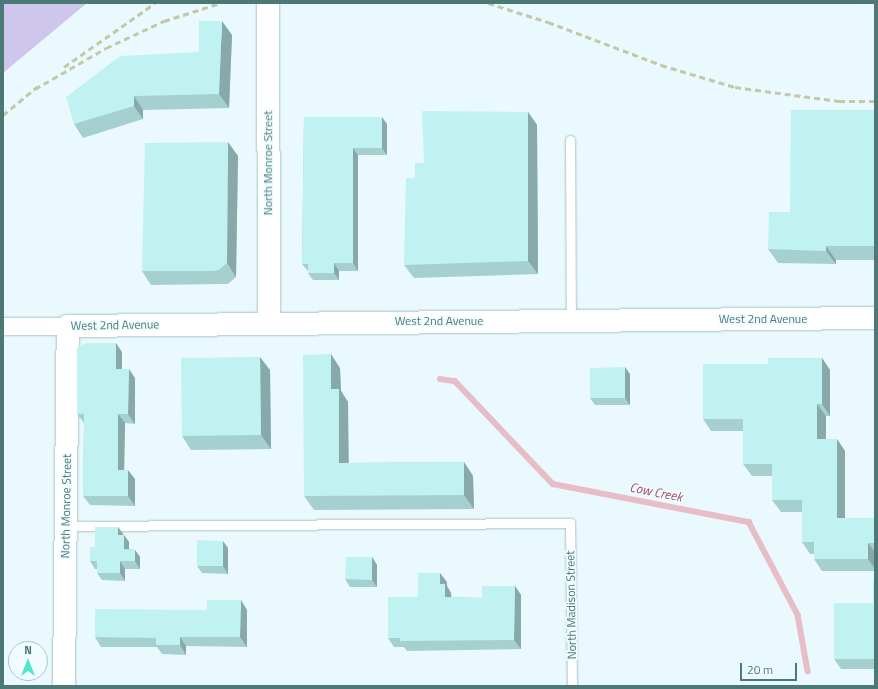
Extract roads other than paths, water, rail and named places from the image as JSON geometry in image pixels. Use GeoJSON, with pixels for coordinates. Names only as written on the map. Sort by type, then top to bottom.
{"type":"FeatureCollection","features":[{"type":"Feature","properties":{"kind":"street","name":"North Monroe Street"},"geometry":{"type":"LineString","coordinates":[[268,3],[269,322]]}},
{"type":"Feature","properties":{"kind":"street","name":"West 2nd Avenue"},"geometry":{"type":"LineString","coordinates":[[3,326],[269,322],[875,318]]}},
{"type":"Feature","properties":{"kind":"street","name":"North Monroe Street"},"geometry":{"type":"LineString","coordinates":[[64,686],[68,326]]}},
{"type":"Feature","properties":{"kind":"lane"},"geometry":{"type":"LineString","coordinates":[[570,140],[571,320]]}},
{"type":"Feature","properties":{"kind":"lane","name":"North Madison Street"},"geometry":{"type":"LineString","coordinates":[[66,526],[570,523],[572,686]]}},
{"type":"Feature","properties":{"kind":"waterway","name":"Cow Creek"},"geometry":{"type":"LineString","coordinates":[[440,379],[455,381],[553,484],[749,522],[798,615],[808,671]]}},
{"type":"Feature","properties":{"kind":"railway"},"geometry":{"type":"LineString","coordinates":[[64,67],[155,3]]}},
{"type":"Feature","properties":{"kind":"railway"},"geometry":{"type":"LineString","coordinates":[[35,89],[106,48],[164,21],[220,3]]}},
{"type":"Feature","properties":{"kind":"railway"},"geometry":{"type":"LineString","coordinates":[[488,3],[548,22],[661,65],[735,87],[839,101],[875,101]]}},
{"type":"Feature","properties":{"kind":"railway"},"geometry":{"type":"LineString","coordinates":[[3,115],[38,86]]}}]}
